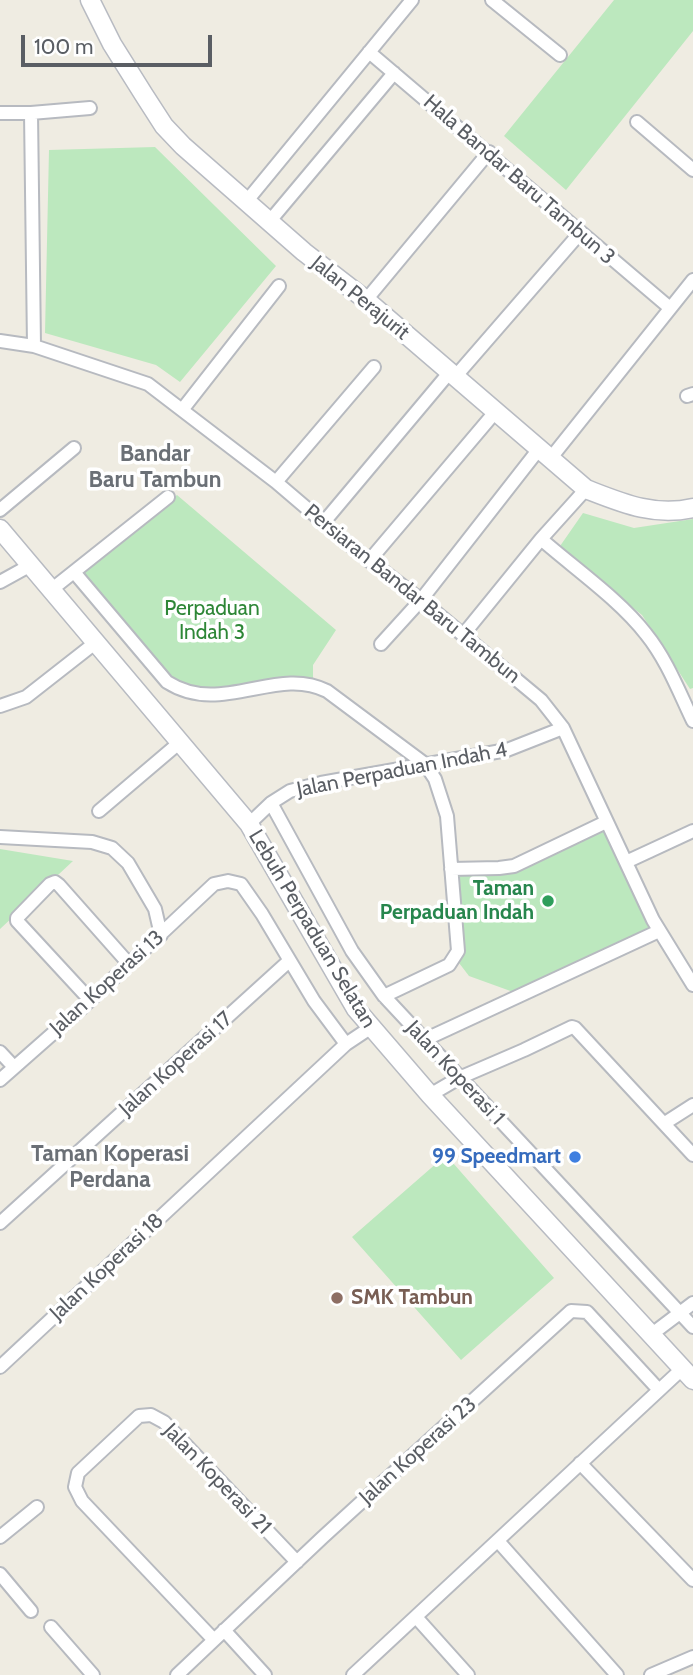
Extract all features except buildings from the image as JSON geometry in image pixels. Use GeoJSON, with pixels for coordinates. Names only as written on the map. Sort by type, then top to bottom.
{"type":"FeatureCollection","features":[{"type":"Feature","properties":{"kind":"street","name":"Jalan Perajurit"},"geometry":{"type":"LineString","coordinates":[[90,0],[113,44],[164,126],[304,253],[366,300],[586,489],[644,510],[661,512],[693,508]]}},
{"type":"Feature","properties":{"kind":"street"},"geometry":{"type":"LineString","coordinates":[[246,202],[412,0]]}},
{"type":"Feature","properties":{"kind":"street"},"geometry":{"type":"LineString","coordinates":[[492,0],[560,55]]}},
{"type":"Feature","properties":{"kind":"street","name":"Hala Bandar Baru Tambun 3"},"geometry":{"type":"LineString","coordinates":[[369,52],[670,308]]}},
{"type":"Feature","properties":{"kind":"street"},"geometry":{"type":"LineString","coordinates":[[269,222],[394,73]]}},
{"type":"Feature","properties":{"kind":"street"},"geometry":{"type":"LineString","coordinates":[[0,113],[90,108]]}},
{"type":"Feature","properties":{"kind":"street"},"geometry":{"type":"LineString","coordinates":[[30,113],[34,346]]}},
{"type":"Feature","properties":{"kind":"street"},"geometry":{"type":"LineString","coordinates":[[637,122],[693,170]]}},
{"type":"Feature","properties":{"kind":"street"},"geometry":{"type":"LineString","coordinates":[[366,300],[489,152]]}},
{"type":"Feature","properties":{"kind":"street"},"geometry":{"type":"LineString","coordinates":[[324,522],[580,233]]}},
{"type":"Feature","properties":{"kind":"street"},"geometry":{"type":"LineString","coordinates":[[381,644],[693,280]]}},
{"type":"Feature","properties":{"kind":"street"},"geometry":{"type":"LineString","coordinates":[[182,410],[279,286]]}},
{"type":"Feature","properties":{"kind":"street","name":"Persiaran Bandar Baru Tambun"},"geometry":{"type":"LineString","coordinates":[[0,341],[34,346],[148,384],[276,482],[541,700],[563,728],[659,931],[687,966],[693,985]]}},
{"type":"Feature","properties":{"kind":"street"},"geometry":{"type":"LineString","coordinates":[[276,482],[374,367]]}},
{"type":"Feature","properties":{"kind":"street"},"geometry":{"type":"LineString","coordinates":[[369,561],[496,411]]}},
{"type":"Feature","properties":{"kind":"street"},"geometry":{"type":"LineString","coordinates":[[0,510],[74,448]]}},
{"type":"Feature","properties":{"kind":"street"},"geometry":{"type":"LineString","coordinates":[[463,635],[541,539],[586,489]]}},
{"type":"Feature","properties":{"kind":"street"},"geometry":{"type":"LineString","coordinates":[[51,590],[168,497]]}},
{"type":"Feature","properties":{"kind":"street","name":"Lebuh Perpaduan Selatan"},"geometry":{"type":"LineString","coordinates":[[0,529],[249,824],[356,1009],[370,1028],[688,1374]]}},
{"type":"Feature","properties":{"kind":"street"},"geometry":{"type":"LineString","coordinates":[[541,539],[630,616],[646,634],[660,653],[693,721]]}},
{"type":"Feature","properties":{"kind":"street"},"geometry":{"type":"LineString","coordinates":[[0,582],[29,566]]}},
{"type":"Feature","properties":{"kind":"street"},"geometry":{"type":"LineString","coordinates":[[74,572],[167,682],[182,692],[221,695],[296,683],[313,684],[327,691],[425,764],[435,779],[447,816],[458,951],[449,965],[384,996]]}},
{"type":"Feature","properties":{"kind":"street"},"geometry":{"type":"LineString","coordinates":[[0,706],[26,697],[95,643]]}},
{"type":"Feature","properties":{"kind":"street"},"geometry":{"type":"LineString","coordinates":[[680,695],[693,690]]}},
{"type":"Feature","properties":{"kind":"street","name":"Jalan Perpaduan Indah 4"},"geometry":{"type":"LineString","coordinates":[[249,824],[271,803],[290,791],[321,783],[507,750],[563,728]]}},
{"type":"Feature","properties":{"kind":"street"},"geometry":{"type":"LineString","coordinates":[[99,811],[179,743]]}},
{"type":"Feature","properties":{"kind":"street","name":"Jalan Koperasi 1"},"geometry":{"type":"LineString","coordinates":[[271,803],[352,951],[384,996],[693,1327]]}},
{"type":"Feature","properties":{"kind":"street"},"geometry":{"type":"LineString","coordinates":[[451,869],[514,866],[606,822]]}},
{"type":"Feature","properties":{"kind":"street"},"geometry":{"type":"LineString","coordinates":[[626,862],[693,831]]}},
{"type":"Feature","properties":{"kind":"street"},"geometry":{"type":"LineString","coordinates":[[0,837],[92,842],[112,848],[128,863],[155,909],[161,935]]}},
{"type":"Feature","properties":{"kind":"street","name":"Jalan Koperasi 13"},"geometry":{"type":"LineString","coordinates":[[0,1080],[214,884],[228,881],[241,884],[289,961]]}},
{"type":"Feature","properties":{"kind":"street"},"geometry":{"type":"LineString","coordinates":[[90,1000],[17,921],[50,884],[59,886],[129,964]]}},
{"type":"Feature","properties":{"kind":"street"},"geometry":{"type":"LineString","coordinates":[[424,1040],[659,931]]}},
{"type":"Feature","properties":{"kind":"street"},"geometry":{"type":"LineString","coordinates":[[289,961],[346,1044]]}},
{"type":"Feature","properties":{"kind":"street","name":"Jalan Koperasi 17"},"geometry":{"type":"LineString","coordinates":[[0,1223],[289,961]]}},
{"type":"Feature","properties":{"kind":"street"},"geometry":{"type":"LineString","coordinates":[[430,1095],[459,1078],[572,1027],[693,1155]]}},
{"type":"Feature","properties":{"kind":"street","name":"Jalan Koperasi 18"},"geometry":{"type":"LineString","coordinates":[[0,1367],[346,1044],[370,1028]]}},
{"type":"Feature","properties":{"kind":"street"},"geometry":{"type":"LineString","coordinates":[[0,1052],[14,1067]]}},
{"type":"Feature","properties":{"kind":"street"},"geometry":{"type":"LineString","coordinates":[[665,1123],[693,1105]]}},
{"type":"Feature","properties":{"kind":"street"},"geometry":{"type":"LineString","coordinates":[[652,1334],[693,1303]]}},
{"type":"Feature","properties":{"kind":"street","name":"Jalan Koperasi 23"},"geometry":{"type":"LineString","coordinates":[[177,1675],[571,1311],[587,1312],[659,1390]]}},
{"type":"Feature","properties":{"kind":"street"},"geometry":{"type":"LineString","coordinates":[[353,1675],[659,1390],[688,1374]]}},
{"type":"Feature","properties":{"kind":"street","name":"Jalan Koperasi 21"},"geometry":{"type":"LineString","coordinates":[[214,1640],[82,1501],[75,1487],[78,1473],[139,1416],[151,1415],[164,1422],[297,1562]]}},
{"type":"Feature","properties":{"kind":"street"},"geometry":{"type":"LineString","coordinates":[[580,1463],[693,1580]]}},
{"type":"Feature","properties":{"kind":"street"},"geometry":{"type":"LineString","coordinates":[[0,1537],[37,1507]]}},
{"type":"Feature","properties":{"kind":"street"},"geometry":{"type":"LineString","coordinates":[[498,1541],[617,1675]]}},
{"type":"Feature","properties":{"kind":"street"},"geometry":{"type":"LineString","coordinates":[[0,1574],[31,1611]]}},
{"type":"Feature","properties":{"kind":"street"},"geometry":{"type":"LineString","coordinates":[[416,1617],[468,1675]]}},
{"type":"Feature","properties":{"kind":"street"},"geometry":{"type":"LineString","coordinates":[[51,1627],[93,1675]]}},
{"type":"Feature","properties":{"kind":"street"},"geometry":{"type":"LineString","coordinates":[[224,1630],[265,1675]]}},
{"type":"Feature","properties":{"kind":"street"},"geometry":{"type":"LineString","coordinates":[[651,1675],[693,1657]]}},
{"type":"Feature","properties":{"kind":"green space"},"geometry":{"type":"Polygon","coordinates":[[[614,0],[693,0],[693,31],[566,190],[504,136],[614,0]]]}},
{"type":"Feature","properties":{"kind":"green space"},"geometry":{"type":"Polygon","coordinates":[[[155,147],[276,266],[180,382],[156,365],[45,333],[49,150],[155,147]]]}},
{"type":"Feature","properties":{"kind":"green space","name":"Perpaduan Indah 3"},"geometry":{"type":"Polygon","coordinates":[[[177,495],[336,630],[313,665],[313,684],[182,692],[74,572],[177,495]]]}},
{"type":"Feature","properties":{"kind":"green space"},"geometry":{"type":"Polygon","coordinates":[[[583,513],[634,528],[693,519],[693,688],[690,689],[642,615],[558,549],[583,513]]]}},
{"type":"Feature","properties":{"kind":"green space","name":"Taman Perpaduan Indah"},"geometry":{"type":"Polygon","coordinates":[[[605,827],[653,930],[516,993],[469,976],[456,959],[455,873],[500,872],[605,827]]]}},
{"type":"Feature","properties":{"kind":"green space"},"geometry":{"type":"Polygon","coordinates":[[[0,849],[73,861],[0,929],[0,849]]]}},
{"type":"Feature","properties":{"kind":"green space"},"geometry":{"type":"Polygon","coordinates":[[[446,1155],[554,1278],[461,1360],[352,1237],[446,1155]]]}},
{"type":"Feature","properties":{"kind":"place","name":"Taman Perpaduan Indah"},"geometry":{"type":"Point","coordinates":[548,901]}},
{"type":"Feature","properties":{"kind":"place","name":"99 Speedmart"},"geometry":{"type":"Point","coordinates":[575,1157]}},
{"type":"Feature","properties":{"kind":"place","name":"SMK Tambun"},"geometry":{"type":"Point","coordinates":[337,1298]}},
{"type":"Feature","properties":{"kind":"district","name":"Bandar Baru Tambun"},"geometry":{"type":"Point","coordinates":[155,467]}},
{"type":"Feature","properties":{"kind":"district","name":"Taman Koperasi Perdana"},"geometry":{"type":"Point","coordinates":[110,1167]}}]}
